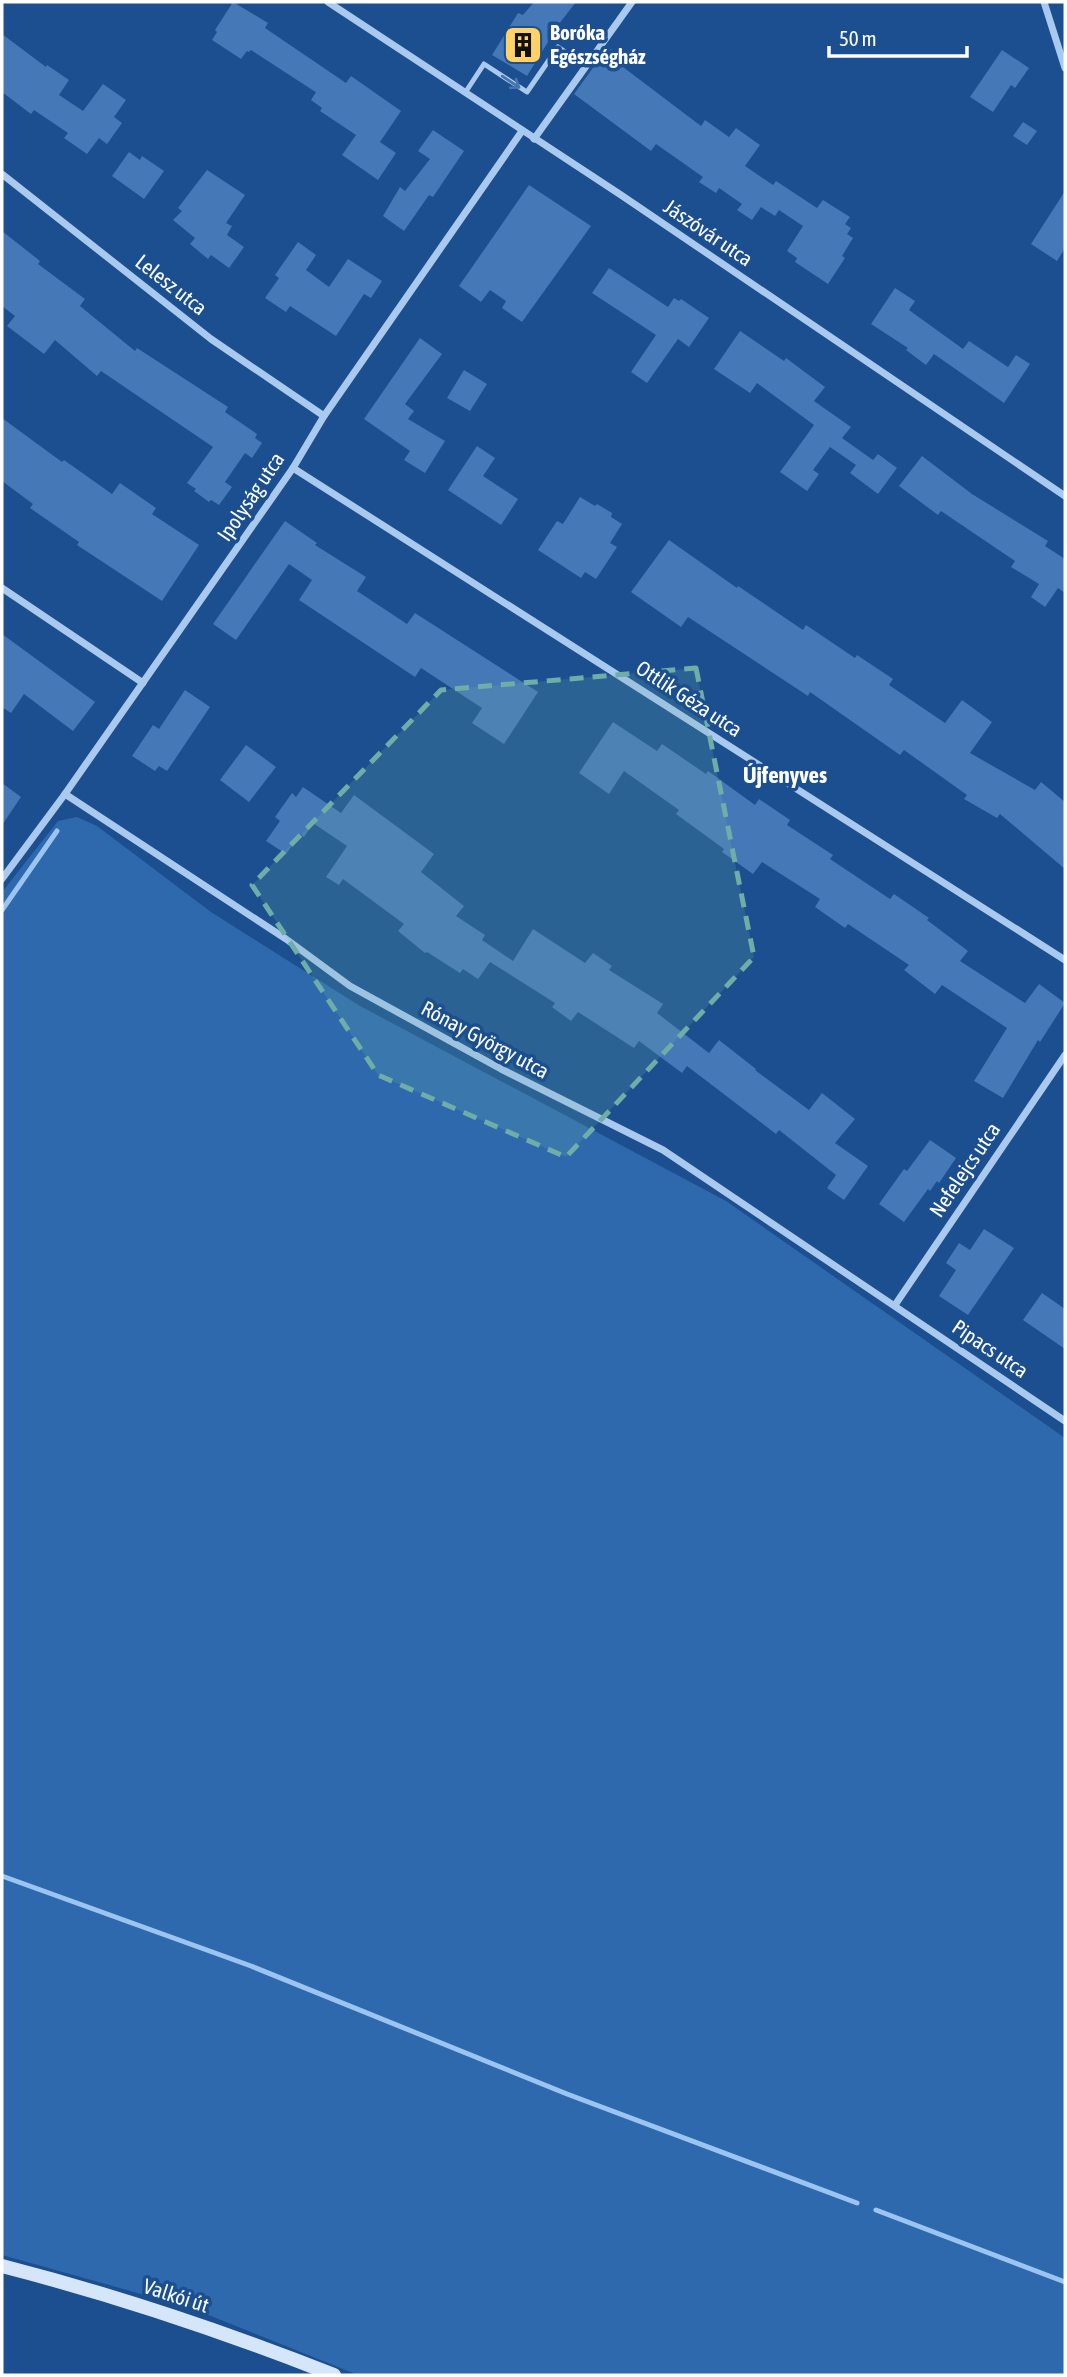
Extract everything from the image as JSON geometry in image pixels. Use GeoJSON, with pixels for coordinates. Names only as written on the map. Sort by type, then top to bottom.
{"type":"FeatureCollection","features":[{"type":"Feature","properties":{"kind":"main road","name":"Valkói út"},"geometry":{"type":"LineString","coordinates":[[2,2266],[158,2311],[334,2375]]}},
{"type":"Feature","properties":{"kind":"street","name":"Jászóvár utca"},"geometry":{"type":"LineString","coordinates":[[328,2],[621,195],[1065,496]]}},
{"type":"Feature","properties":{"kind":"street"},"geometry":{"type":"LineString","coordinates":[[534,139],[632,2]]}},
{"type":"Feature","properties":{"kind":"street"},"geometry":{"type":"LineString","coordinates":[[1044,2],[1065,68]]}},
{"type":"Feature","properties":{"kind":"street","name":"Ipolyság utca"},"geometry":{"type":"LineString","coordinates":[[2,879],[65,794],[293,468],[324,416],[522,131]]}},
{"type":"Feature","properties":{"kind":"street","name":"Lelesz utca"},"geometry":{"type":"LineString","coordinates":[[2,174],[211,339],[324,416]]}},
{"type":"Feature","properties":{"kind":"street","name":"Ottlik Géza utca"},"geometry":{"type":"LineString","coordinates":[[293,468],[1065,960]]}},
{"type":"Feature","properties":{"kind":"street"},"geometry":{"type":"LineString","coordinates":[[2,588],[143,683]]}},
{"type":"Feature","properties":{"kind":"street","name":"Rónay György utca"},"geometry":{"type":"LineString","coordinates":[[65,794],[286,939],[350,986],[501,1069],[663,1150],[895,1306]]}},
{"type":"Feature","properties":{"kind":"street","name":"Nefelejcs utca"},"geometry":{"type":"LineString","coordinates":[[895,1306],[1065,1055]]}},
{"type":"Feature","properties":{"kind":"street","name":"Pipacs utca"},"geometry":{"type":"LineString","coordinates":[[895,1306],[1065,1421]]}},
{"type":"Feature","properties":{"kind":"lane"},"geometry":{"type":"LineString","coordinates":[[465,93],[484,64],[527,92],[558,47],[586,66]]}},
{"type":"Feature","properties":{"kind":"highlighted area"},"geometry":{"type":"Polygon","coordinates":[[[696,668],[754,957],[566,1157],[378,1075],[252,885],[441,690],[696,668]]]}},
{"type":"Feature","properties":{"kind":"shaded area"},"geometry":{"type":"Polygon","coordinates":[[[77,817],[97,826],[211,912],[360,1006],[726,1201],[1065,1438],[1065,2375],[358,2375],[191,2308],[2,2255],[2,892],[58,821],[77,817]]]}},
{"type":"Feature","properties":{"kind":"building"},"geometry":{"type":"Polygon","coordinates":[[[233,2],[268,23],[265,28],[346,83],[351,76],[401,111],[380,142],[396,153],[378,180],[342,155],[356,135],[320,111],[322,108],[311,100],[316,92],[251,50],[241,59],[212,40],[217,32],[215,30],[233,2]]]}},
{"type":"Feature","properties":{"kind":"building","name":"Boróka Egészségház"},"geometry":{"type":"Polygon","coordinates":[[[534,2],[576,2],[552,33],[527,76],[492,55],[518,13],[523,15],[534,2]]]}},
{"type":"Feature","properties":{"kind":"building"},"geometry":{"type":"Polygon","coordinates":[[[2,34],[46,67],[47,65],[69,80],[59,95],[83,111],[103,84],[126,100],[114,117],[122,123],[107,144],[99,138],[87,154],[64,138],[68,133],[34,110],[31,114],[2,92],[2,34]]]}},
{"type":"Feature","properties":{"kind":"building"},"geometry":{"type":"Polygon","coordinates":[[[608,47],[624,58],[619,64],[701,126],[705,120],[729,137],[736,128],[760,145],[745,166],[773,185],[776,181],[817,208],[823,200],[850,217],[845,224],[851,228],[847,234],[853,238],[842,256],[845,258],[828,284],[795,262],[797,258],[787,251],[803,226],[779,210],[775,216],[761,207],[752,220],[737,210],[742,204],[719,188],[716,193],[699,182],[703,177],[656,144],[651,151],[574,94],[608,47]]]}},
{"type":"Feature","properties":{"kind":"building"},"geometry":{"type":"Polygon","coordinates":[[[1002,50],[1029,68],[1015,88],[1011,85],[993,112],[970,97],[1002,50]]]}},
{"type":"Feature","properties":{"kind":"building"},"geometry":{"type":"Polygon","coordinates":[[[1023,122],[1037,131],[1027,145],[1013,136],[1023,122]]]}},
{"type":"Feature","properties":{"kind":"building"},"geometry":{"type":"Polygon","coordinates":[[[433,130],[464,151],[433,197],[429,195],[404,231],[383,216],[400,187],[405,191],[430,159],[418,151],[433,130]]]}},
{"type":"Feature","properties":{"kind":"building"},"geometry":{"type":"Polygon","coordinates":[[[129,152],[140,160],[142,156],[164,171],[144,199],[112,176],[129,152]]]}},
{"type":"Feature","properties":{"kind":"building"},"geometry":{"type":"Polygon","coordinates":[[[207,170],[245,195],[226,223],[232,226],[227,235],[244,247],[229,268],[211,255],[208,259],[190,244],[195,238],[173,220],[182,211],[178,208],[207,170]]]}},
{"type":"Feature","properties":{"kind":"building"},"geometry":{"type":"Polygon","coordinates":[[[529,185],[591,226],[522,322],[502,308],[506,301],[490,290],[481,302],[459,286],[529,185]]]}},
{"type":"Feature","properties":{"kind":"building"},"geometry":{"type":"Polygon","coordinates":[[[1065,191],[1065,248],[1057,261],[1031,244],[1065,191]]]}},
{"type":"Feature","properties":{"kind":"building"},"geometry":{"type":"Polygon","coordinates":[[[2,231],[40,261],[38,264],[85,299],[80,306],[135,351],[137,348],[228,407],[225,412],[257,434],[255,438],[262,443],[252,458],[245,453],[225,482],[232,487],[219,505],[211,500],[209,502],[187,483],[213,447],[101,371],[97,376],[55,340],[44,354],[7,326],[15,316],[2,306],[2,231]]]}},
{"type":"Feature","properties":{"kind":"building"},"geometry":{"type":"Polygon","coordinates":[[[298,242],[316,255],[306,270],[329,287],[348,259],[382,281],[371,298],[364,294],[336,336],[290,306],[286,312],[265,298],[279,278],[275,275],[298,242]]]}},
{"type":"Feature","properties":{"kind":"building"},"geometry":{"type":"Polygon","coordinates":[[[609,268],[668,307],[674,298],[679,301],[681,299],[709,318],[689,347],[678,339],[647,383],[631,372],[656,335],[592,293],[609,268]]]}},
{"type":"Feature","properties":{"kind":"building"},"geometry":{"type":"Polygon","coordinates":[[[895,288],[915,301],[909,310],[963,349],[969,341],[1008,367],[1016,355],[1030,364],[1004,403],[934,354],[926,365],[906,350],[908,348],[871,324],[895,288]]]}},
{"type":"Feature","properties":{"kind":"building"},"geometry":{"type":"Polygon","coordinates":[[[740,331],[784,361],[786,358],[825,387],[814,401],[851,427],[842,438],[873,460],[878,454],[897,468],[878,494],[850,473],[856,465],[830,447],[813,470],[819,474],[807,491],[780,472],[814,425],[757,383],[750,393],[714,369],[740,331]]]}},
{"type":"Feature","properties":{"kind":"building"},"geometry":{"type":"Polygon","coordinates":[[[420,338],[442,354],[405,404],[414,411],[408,419],[445,441],[425,473],[404,460],[410,451],[364,419],[420,338]]]}},
{"type":"Feature","properties":{"kind":"building"},"geometry":{"type":"Polygon","coordinates":[[[464,370],[487,384],[470,411],[447,398],[464,370]]]}},
{"type":"Feature","properties":{"kind":"building"},"geometry":{"type":"Polygon","coordinates":[[[2,418],[112,494],[120,483],[156,508],[152,514],[199,545],[162,601],[77,545],[79,542],[30,508],[33,504],[2,481],[2,418]]]}},
{"type":"Feature","properties":{"kind":"building"},"geometry":{"type":"Polygon","coordinates":[[[477,446],[495,458],[483,476],[518,499],[501,525],[448,490],[477,446]]]}},
{"type":"Feature","properties":{"kind":"building"},"geometry":{"type":"Polygon","coordinates":[[[922,456],[972,494],[1048,541],[1045,546],[1065,559],[1065,593],[1058,588],[1045,607],[1031,597],[1039,584],[1011,567],[1015,561],[941,511],[938,515],[899,486],[922,456]]]}},
{"type":"Feature","properties":{"kind":"building"},"geometry":{"type":"Polygon","coordinates":[[[580,497],[612,513],[611,517],[622,524],[610,543],[617,547],[596,579],[585,572],[581,578],[538,550],[557,521],[563,524],[580,497]]]}},
{"type":"Feature","properties":{"kind":"building"},"geometry":{"type":"Polygon","coordinates":[[[285,521],[317,543],[315,545],[366,577],[357,591],[407,624],[415,613],[538,692],[504,744],[472,723],[482,708],[421,668],[415,677],[299,600],[312,580],[289,564],[236,640],[213,624],[285,521]]]}},
{"type":"Feature","properties":{"kind":"building"},"geometry":{"type":"Polygon","coordinates":[[[669,540],[803,630],[806,625],[855,658],[857,655],[893,679],[889,685],[945,723],[962,700],[992,722],[970,753],[1035,790],[1041,782],[1065,802],[1065,869],[1000,814],[997,818],[964,799],[967,795],[904,750],[900,755],[810,692],[808,696],[688,617],[681,627],[631,592],[669,540]]]}},
{"type":"Feature","properties":{"kind":"building"},"geometry":{"type":"Polygon","coordinates":[[[2,634],[95,702],[73,731],[24,694],[11,713],[2,707],[2,634]]]}},
{"type":"Feature","properties":{"kind":"building"},"geometry":{"type":"Polygon","coordinates":[[[185,690],[210,707],[167,771],[159,766],[155,771],[132,756],[153,725],[159,729],[185,690]]]}},
{"type":"Feature","properties":{"kind":"building"},"geometry":{"type":"Polygon","coordinates":[[[613,722],[657,751],[662,744],[706,774],[708,771],[755,805],[759,799],[790,820],[787,825],[833,855],[830,859],[890,899],[894,894],[929,918],[927,920],[968,951],[960,961],[1025,1003],[1039,984],[1065,1003],[1040,1042],[1038,1040],[1003,1098],[974,1081],[1007,1028],[942,985],[935,994],[904,970],[909,965],[848,924],[845,928],[815,907],[820,899],[762,862],[753,874],[676,814],[679,810],[624,771],[609,794],[579,773],[613,722]]]}},
{"type":"Feature","properties":{"kind":"building"},"geometry":{"type":"Polygon","coordinates":[[[246,745],[276,767],[249,802],[220,780],[246,745]]]}},
{"type":"Feature","properties":{"kind":"building"},"geometry":{"type":"Polygon","coordinates":[[[2,783],[21,797],[2,825],[2,783]]]}},
{"type":"Feature","properties":{"kind":"building"},"geometry":{"type":"Polygon","coordinates":[[[303,787],[341,813],[354,795],[434,854],[421,872],[464,906],[456,916],[485,935],[482,940],[513,961],[533,929],[585,963],[593,953],[612,966],[609,970],[663,1004],[657,1013],[709,1053],[719,1040],[809,1110],[822,1093],[855,1119],[835,1143],[868,1166],[844,1200],[827,1188],[836,1175],[779,1130],[776,1134],[687,1066],[682,1073],[639,1041],[634,1048],[578,1012],[571,1021],[552,1007],[555,1003],[490,962],[478,979],[463,969],[460,973],[425,953],[398,931],[404,924],[343,879],[339,885],[326,877],[347,846],[313,823],[304,837],[300,834],[286,854],[266,841],[280,821],[275,817],[292,793],[296,797],[303,787]]]}},
{"type":"Feature","properties":{"kind":"building"},"geometry":{"type":"Polygon","coordinates":[[[930,1140],[956,1158],[939,1183],[937,1181],[930,1191],[928,1189],[904,1222],[879,1204],[904,1169],[907,1171],[930,1140]]]}},
{"type":"Feature","properties":{"kind":"building"},"geometry":{"type":"Polygon","coordinates":[[[984,1229],[1014,1248],[968,1315],[939,1296],[956,1270],[946,1263],[959,1243],[970,1250],[984,1229]]]}},
{"type":"Feature","properties":{"kind":"building"},"geometry":{"type":"Polygon","coordinates":[[[1042,1293],[1065,1309],[1065,1349],[1023,1320],[1042,1293]]]}},
{"type":"Feature","properties":{"kind":"waterway"},"geometry":{"type":"LineString","coordinates":[[2,910],[57,831]]}},
{"type":"Feature","properties":{"kind":"waterway"},"geometry":{"type":"LineString","coordinates":[[2,1876],[251,1966],[567,2094],[857,2203]]}},
{"type":"Feature","properties":{"kind":"waterway"},"geometry":{"type":"LineString","coordinates":[[876,2210],[1065,2282]]}},
{"type":"Feature","properties":{"kind":"place","name":"Boróka Egészségház"},"geometry":{"type":"Point","coordinates":[523,45]}},
{"type":"Feature","properties":{"kind":"district","name":"Újfenyves"},"geometry":{"type":"Point","coordinates":[785,775]}}]}
